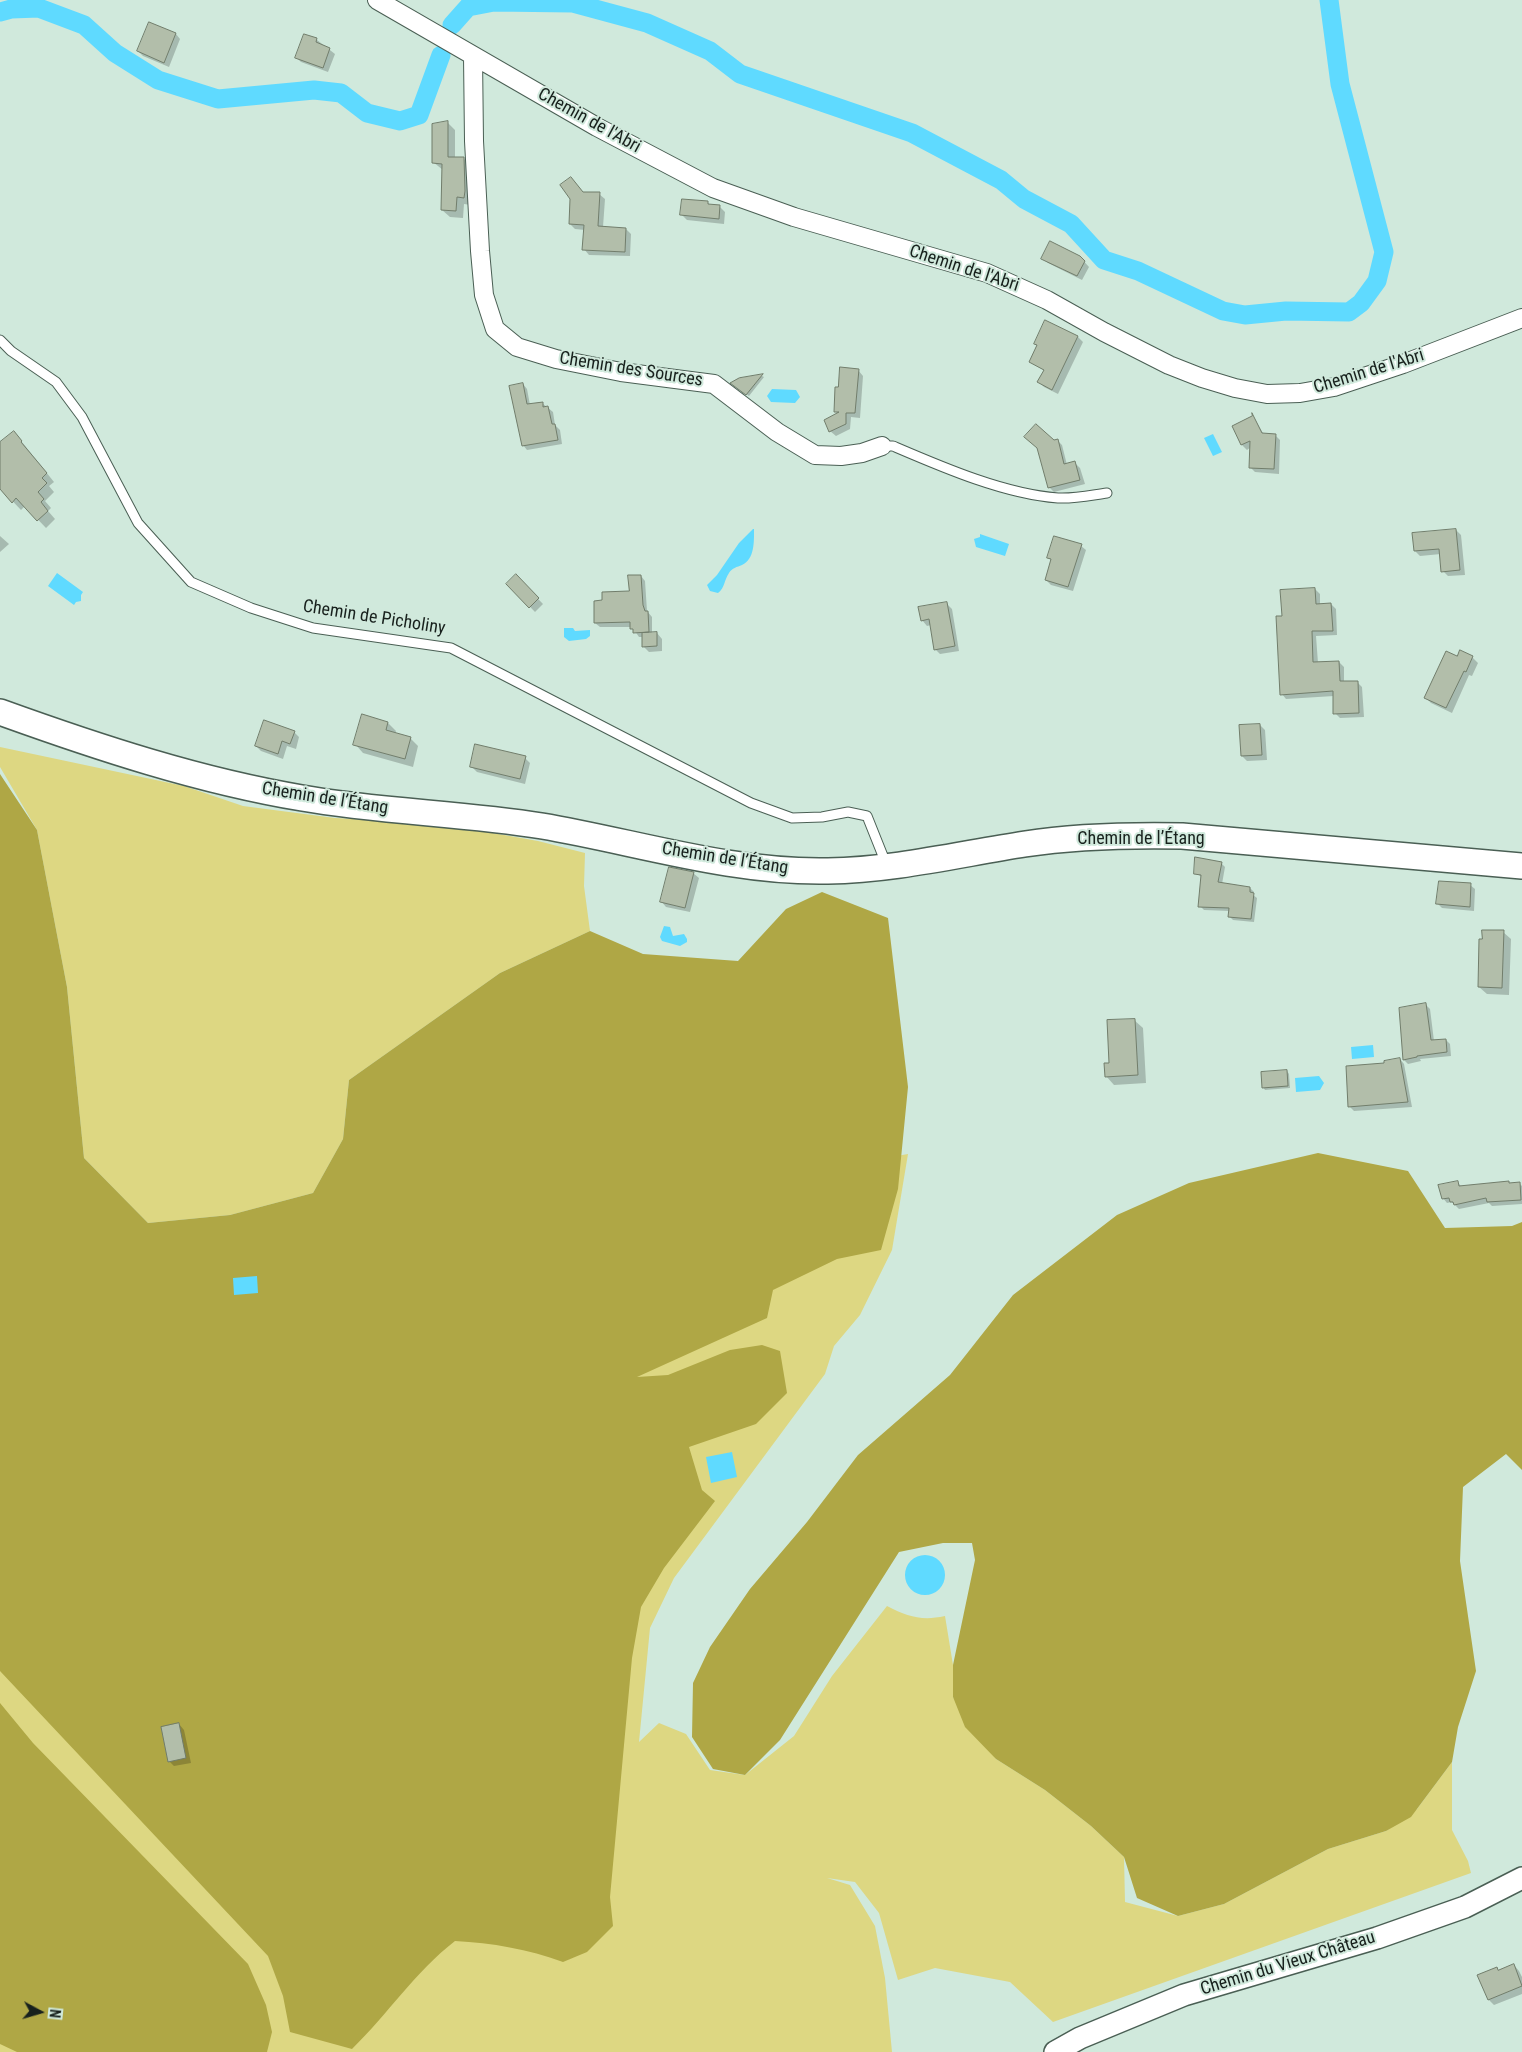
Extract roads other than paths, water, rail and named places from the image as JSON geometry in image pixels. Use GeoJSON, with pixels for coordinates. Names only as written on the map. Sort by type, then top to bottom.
{"type":"FeatureCollection","features":[{"type":"Feature","properties":{"kind":"main road","name":"Chemin de l’Étang"},"geometry":{"type":"LineString","coordinates":[[0,712],[86,742],[172,768],[299,798],[354,806],[515,822],[726,863],[777,870],[827,871],[887,866],[1036,842],[1079,837],[1130,835],[1191,837],[1522,866]]}},
{"type":"Feature","properties":{"kind":"street","name":"Chemin de l'Abri"},"geometry":{"type":"LineString","coordinates":[[376,0],[597,127],[713,188],[794,217],[987,273],[1018,285],[1169,365],[1202,378],[1236,388],[1267,394],[1300,393],[1334,387],[1403,364],[1522,318]]}},
{"type":"Feature","properties":{"kind":"street","name":"Chemin des Sources"},"geometry":{"type":"LineString","coordinates":[[473,56],[474,142],[480,251],[484,294],[494,329],[516,348],[556,359],[621,372],[714,384],[777,432],[815,455],[842,456],[862,453],[882,446]]}},
{"type":"Feature","properties":{"kind":"street","name":"Chemin du Vieux Château"},"geometry":{"type":"LineString","coordinates":[[1055,2052],[1080,2038],[1184,1995],[1386,1935],[1465,1907],[1522,1878]]}},
{"type":"Feature","properties":{"kind":"lane","name":"Chemin de Picholiny"},"geometry":{"type":"LineString","coordinates":[[0,340],[11,352],[56,382],[82,417],[138,523],[191,582],[251,608],[313,628],[451,648],[767,810],[792,818],[822,817],[848,812],[866,816],[887,866]]}},
{"type":"Feature","properties":{"kind":"lane","name":"Chemin des Sources"},"geometry":{"type":"LineString","coordinates":[[882,446],[893,446],[974,478],[1022,491],[1058,498],[1107,493]]}},
{"type":"Feature","properties":{"kind":"water"},"geometry":{"type":"Polygon","coordinates":[[[772,389],[796,390],[800,397],[795,403],[771,402],[767,396],[772,389]]]}},
{"type":"Feature","properties":{"kind":"water"},"geometry":{"type":"Polygon","coordinates":[[[1213,434],[1222,452],[1213,456],[1204,438],[1213,434]]]}},
{"type":"Feature","properties":{"kind":"water"},"geometry":{"type":"Polygon","coordinates":[[[753,529],[754,544],[749,559],[730,571],[722,589],[718,593],[710,591],[707,585],[717,575],[739,543],[753,529]]]}},
{"type":"Feature","properties":{"kind":"water"},"geometry":{"type":"Polygon","coordinates":[[[980,534],[1009,544],[1005,556],[976,547],[974,539],[980,537],[980,534]]]}},
{"type":"Feature","properties":{"kind":"water"},"geometry":{"type":"Polygon","coordinates":[[[57,573],[83,592],[81,601],[76,602],[74,605],[48,586],[57,573]]]}},
{"type":"Feature","properties":{"kind":"water"},"geometry":{"type":"Polygon","coordinates":[[[564,628],[573,628],[575,631],[590,630],[590,636],[586,639],[569,641],[564,637],[564,628]]]}},
{"type":"Feature","properties":{"kind":"water"},"geometry":{"type":"Polygon","coordinates":[[[664,926],[670,927],[673,936],[684,934],[687,942],[680,946],[662,941],[660,937],[664,926]]]}},
{"type":"Feature","properties":{"kind":"water"},"geometry":{"type":"Polygon","coordinates":[[[1373,1045],[1374,1057],[1352,1059],[1351,1047],[1373,1045]]]}},
{"type":"Feature","properties":{"kind":"water"},"geometry":{"type":"Polygon","coordinates":[[[1319,1076],[1324,1083],[1320,1090],[1296,1092],[1295,1078],[1319,1076]]]}},
{"type":"Feature","properties":{"kind":"water"},"geometry":{"type":"Polygon","coordinates":[[[257,1276],[258,1293],[234,1295],[233,1278],[257,1276]]]}},
{"type":"Feature","properties":{"kind":"water"},"geometry":{"type":"Polygon","coordinates":[[[732,1452],[737,1477],[711,1483],[706,1457],[732,1452]]]}},
{"type":"Feature","properties":{"kind":"water"},"geometry":{"type":"Polygon","coordinates":[[[921,1555],[929,1555],[936,1558],[942,1564],[945,1575],[942,1586],[936,1592],[929,1595],[921,1595],[914,1592],[908,1586],[905,1579],[905,1571],[908,1564],[914,1558],[921,1555]]]}},
{"type":"Feature","properties":{"kind":"waterway"},"geometry":{"type":"LineString","coordinates":[[452,25],[468,7],[494,2],[573,3],[647,23],[710,51],[740,74],[912,133],[1001,180],[1024,199],[1071,224],[1104,260],[1138,271],[1223,311],[1245,315],[1286,311],[1349,312],[1361,303],[1377,281],[1384,252],[1340,84],[1329,0]]}},
{"type":"Feature","properties":{"kind":"waterway"},"geometry":{"type":"LineString","coordinates":[[0,12],[11,9],[39,8],[84,25],[115,53],[158,80],[218,99],[314,90],[341,93],[367,113],[400,121],[419,115],[441,55]]}}]}
